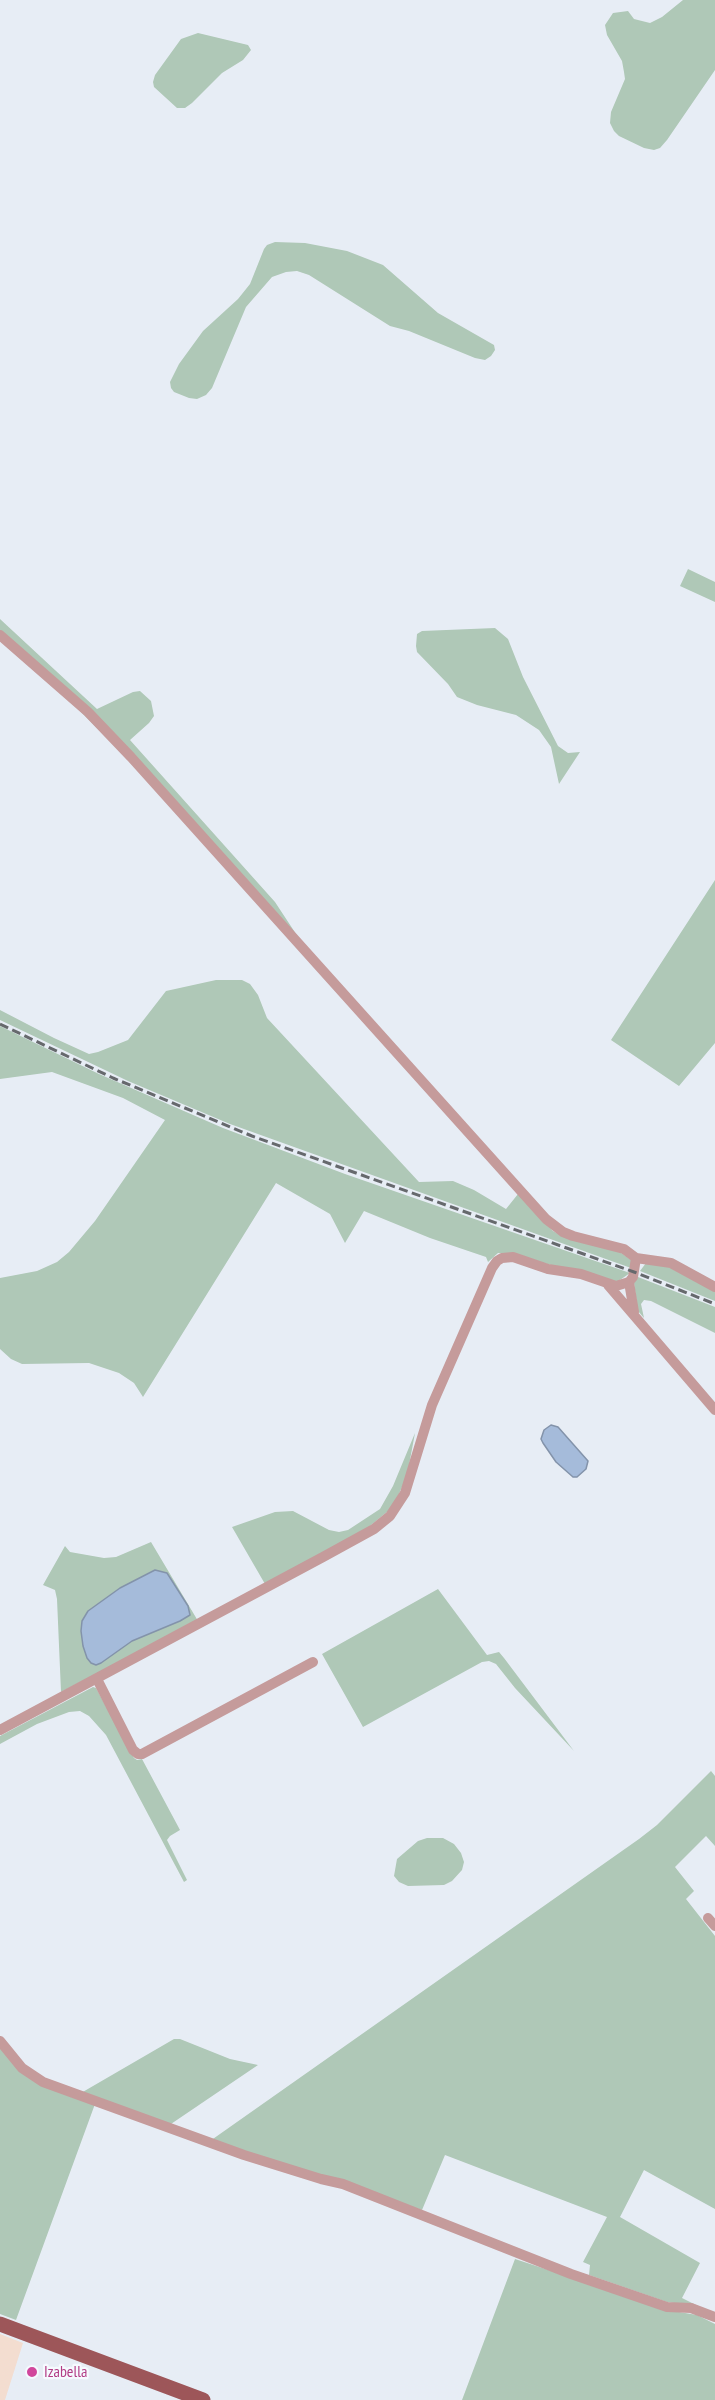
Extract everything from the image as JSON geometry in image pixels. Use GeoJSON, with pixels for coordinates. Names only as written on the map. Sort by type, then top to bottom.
{"type":"FeatureCollection","features":[{"type":"Feature","properties":{"kind":"main road"},"geometry":{"type":"LineString","coordinates":[[0,2324],[172,2394],[203,2400]]}},
{"type":"Feature","properties":{"kind":"street"},"geometry":{"type":"LineString","coordinates":[[0,635],[88,712],[546,1219],[563,1232],[624,1249],[636,1258],[670,1263],[715,1287]]}},
{"type":"Feature","properties":{"kind":"street"},"geometry":{"type":"LineString","coordinates":[[0,1730],[340,1548],[374,1529],[390,1516],[409,1484],[421,1435],[432,1405],[497,1261],[513,1257],[548,1269],[581,1274],[608,1285],[621,1286],[633,1277],[636,1258]]}},
{"type":"Feature","properties":{"kind":"street"},"geometry":{"type":"LineString","coordinates":[[629,1282],[634,1313]]}},
{"type":"Feature","properties":{"kind":"street"},"geometry":{"type":"LineString","coordinates":[[608,1285],[715,1410]]}},
{"type":"Feature","properties":{"kind":"street"},"geometry":{"type":"LineString","coordinates":[[97,1679],[133,1750],[142,1754],[313,1662]]}},
{"type":"Feature","properties":{"kind":"street"},"geometry":{"type":"LineString","coordinates":[[0,2041],[11,2058],[43,2082],[244,2155],[343,2184],[571,2274],[667,2307],[690,2308],[715,2317]]}},
{"type":"Feature","properties":{"kind":"shaded area"},"geometry":{"type":"Polygon","coordinates":[[[0,2334],[23,2343],[5,2400],[0,2400],[0,2334]]]}},
{"type":"Feature","properties":{"kind":"green space"},"geometry":{"type":"Polygon","coordinates":[[[683,0],[715,0],[715,70],[660,148],[654,150],[644,148],[619,136],[610,123],[611,112],[625,79],[622,61],[607,35],[605,25],[613,13],[628,11],[634,19],[650,23],[662,17],[683,0]]]}},
{"type":"Feature","properties":{"kind":"green space"},"geometry":{"type":"Polygon","coordinates":[[[198,33],[248,45],[251,50],[243,60],[222,73],[192,103],[185,108],[177,108],[154,87],[153,82],[155,75],[181,39],[198,33]]]}},
{"type":"Feature","properties":{"kind":"green space"},"geometry":{"type":"Polygon","coordinates":[[[275,242],[305,243],[347,251],[383,265],[438,313],[494,345],[495,350],[485,360],[475,358],[409,331],[390,326],[309,275],[297,271],[286,272],[272,277],[246,307],[212,388],[206,395],[197,399],[174,392],[170,382],[179,364],[203,331],[238,299],[250,284],[264,249],[275,242]]]}},
{"type":"Feature","properties":{"kind":"green space"},"geometry":{"type":"Polygon","coordinates":[[[688,569],[715,582],[715,602],[680,586],[688,569]]]}},
{"type":"Feature","properties":{"kind":"green space"},"geometry":{"type":"Polygon","coordinates":[[[0,619],[97,709],[133,692],[140,691],[151,701],[154,716],[130,740],[275,902],[300,940],[213,844],[0,631],[0,619]]]}},
{"type":"Feature","properties":{"kind":"green space"},"geometry":{"type":"Polygon","coordinates":[[[495,628],[508,639],[523,677],[558,746],[568,753],[580,752],[559,784],[551,747],[539,730],[516,715],[477,705],[457,697],[448,684],[417,652],[417,634],[422,631],[495,628]]]}},
{"type":"Feature","properties":{"kind":"green space"},"geometry":{"type":"Polygon","coordinates":[[[715,880],[715,1043],[679,1086],[611,1040],[715,880]]]}},
{"type":"Feature","properties":{"kind":"green space"},"geometry":{"type":"Polygon","coordinates":[[[216,980],[242,980],[250,984],[258,995],[267,1018],[419,1182],[453,1181],[474,1190],[506,1209],[518,1194],[553,1231],[562,1236],[620,1252],[631,1260],[631,1268],[230,1124],[128,1081],[0,1020],[0,1010],[89,1054],[128,1040],[166,991],[216,980]]]}},
{"type":"Feature","properties":{"kind":"green space"},"geometry":{"type":"Polygon","coordinates":[[[0,1026],[99,1074],[223,1128],[345,1174],[630,1273],[617,1282],[505,1253],[498,1253],[488,1262],[486,1257],[430,1238],[364,1211],[345,1243],[330,1214],[276,1183],[143,1397],[134,1383],[119,1373],[89,1363],[22,1364],[11,1359],[0,1349],[0,1278],[37,1271],[57,1262],[69,1252],[95,1221],[165,1120],[123,1098],[52,1072],[0,1079],[0,1026]]]}},
{"type":"Feature","properties":{"kind":"green space"},"geometry":{"type":"Polygon","coordinates":[[[646,1263],[672,1267],[715,1290],[715,1301],[640,1271],[646,1263]]]}},
{"type":"Feature","properties":{"kind":"green space"},"geometry":{"type":"Polygon","coordinates":[[[638,1277],[715,1307],[715,1333],[651,1301],[644,1300],[641,1304],[644,1318],[638,1311],[634,1283],[638,1277]]]}},
{"type":"Feature","properties":{"kind":"green space"},"geometry":{"type":"Polygon","coordinates":[[[415,1433],[407,1476],[393,1507],[365,1530],[265,1584],[232,1527],[275,1512],[293,1511],[329,1530],[339,1532],[348,1530],[380,1509],[393,1486],[415,1433]]]}},
{"type":"Feature","properties":{"kind":"green space"},"geometry":{"type":"Polygon","coordinates":[[[151,1542],[198,1621],[61,1692],[57,1599],[55,1590],[43,1585],[65,1546],[70,1552],[104,1558],[116,1557],[151,1542]]]}},
{"type":"Feature","properties":{"kind":"green space"},"geometry":{"type":"Polygon","coordinates":[[[438,1589],[487,1655],[499,1652],[574,1751],[515,1688],[496,1664],[489,1661],[482,1662],[363,1727],[322,1654],[438,1589]]]}},
{"type":"Feature","properties":{"kind":"green space"},"geometry":{"type":"Polygon","coordinates":[[[93,1687],[96,1688],[134,1758],[142,1759],[180,1830],[167,1840],[187,1880],[184,1882],[106,1735],[89,1716],[80,1711],[69,1712],[37,1724],[0,1744],[0,1736],[93,1687]]]}},
{"type":"Feature","properties":{"kind":"green space"},"geometry":{"type":"Polygon","coordinates":[[[711,1771],[715,1776],[715,1846],[706,1836],[675,1867],[694,1891],[686,1899],[715,1936],[715,2209],[644,2170],[620,2217],[700,2263],[682,2298],[698,2306],[667,2302],[589,2275],[590,2265],[583,2262],[607,2217],[445,2155],[422,2210],[210,2141],[639,1839],[657,1825],[711,1771]]]}},
{"type":"Feature","properties":{"kind":"green space"},"geometry":{"type":"Polygon","coordinates":[[[427,1838],[443,1838],[454,1844],[464,1862],[462,1870],[452,1881],[444,1885],[408,1886],[399,1882],[394,1876],[397,1859],[418,1841],[427,1838]]]}},
{"type":"Feature","properties":{"kind":"green space"},"geometry":{"type":"Polygon","coordinates":[[[174,2039],[180,2039],[230,2059],[258,2065],[168,2126],[81,2093],[174,2039]]]}},
{"type":"Feature","properties":{"kind":"green space"},"geometry":{"type":"Polygon","coordinates":[[[0,2046],[18,2068],[95,2104],[16,2320],[0,2314],[0,2046]]]}},
{"type":"Feature","properties":{"kind":"green space"},"geometry":{"type":"Polygon","coordinates":[[[515,2259],[673,2311],[697,2315],[715,2324],[715,2400],[462,2400],[515,2259]]]}},
{"type":"Feature","properties":{"kind":"water"},"geometry":{"type":"Polygon","coordinates":[[[551,1425],[558,1427],[588,1461],[586,1469],[577,1477],[573,1477],[556,1462],[541,1439],[544,1430],[551,1425]]]}},
{"type":"Feature","properties":{"kind":"water"},"geometry":{"type":"Polygon","coordinates":[[[155,1570],[167,1573],[188,1606],[190,1615],[132,1641],[101,1663],[96,1665],[91,1663],[83,1646],[81,1631],[82,1621],[88,1611],[120,1588],[155,1570]]]}},
{"type":"Feature","properties":{"kind":"railway"},"geometry":{"type":"LineString","coordinates":[[0,1024],[113,1078],[252,1136],[634,1272],[715,1304]]}},
{"type":"Feature","properties":{"kind":"place","name":"Izabella"},"geometry":{"type":"Point","coordinates":[32,2372]}}]}
